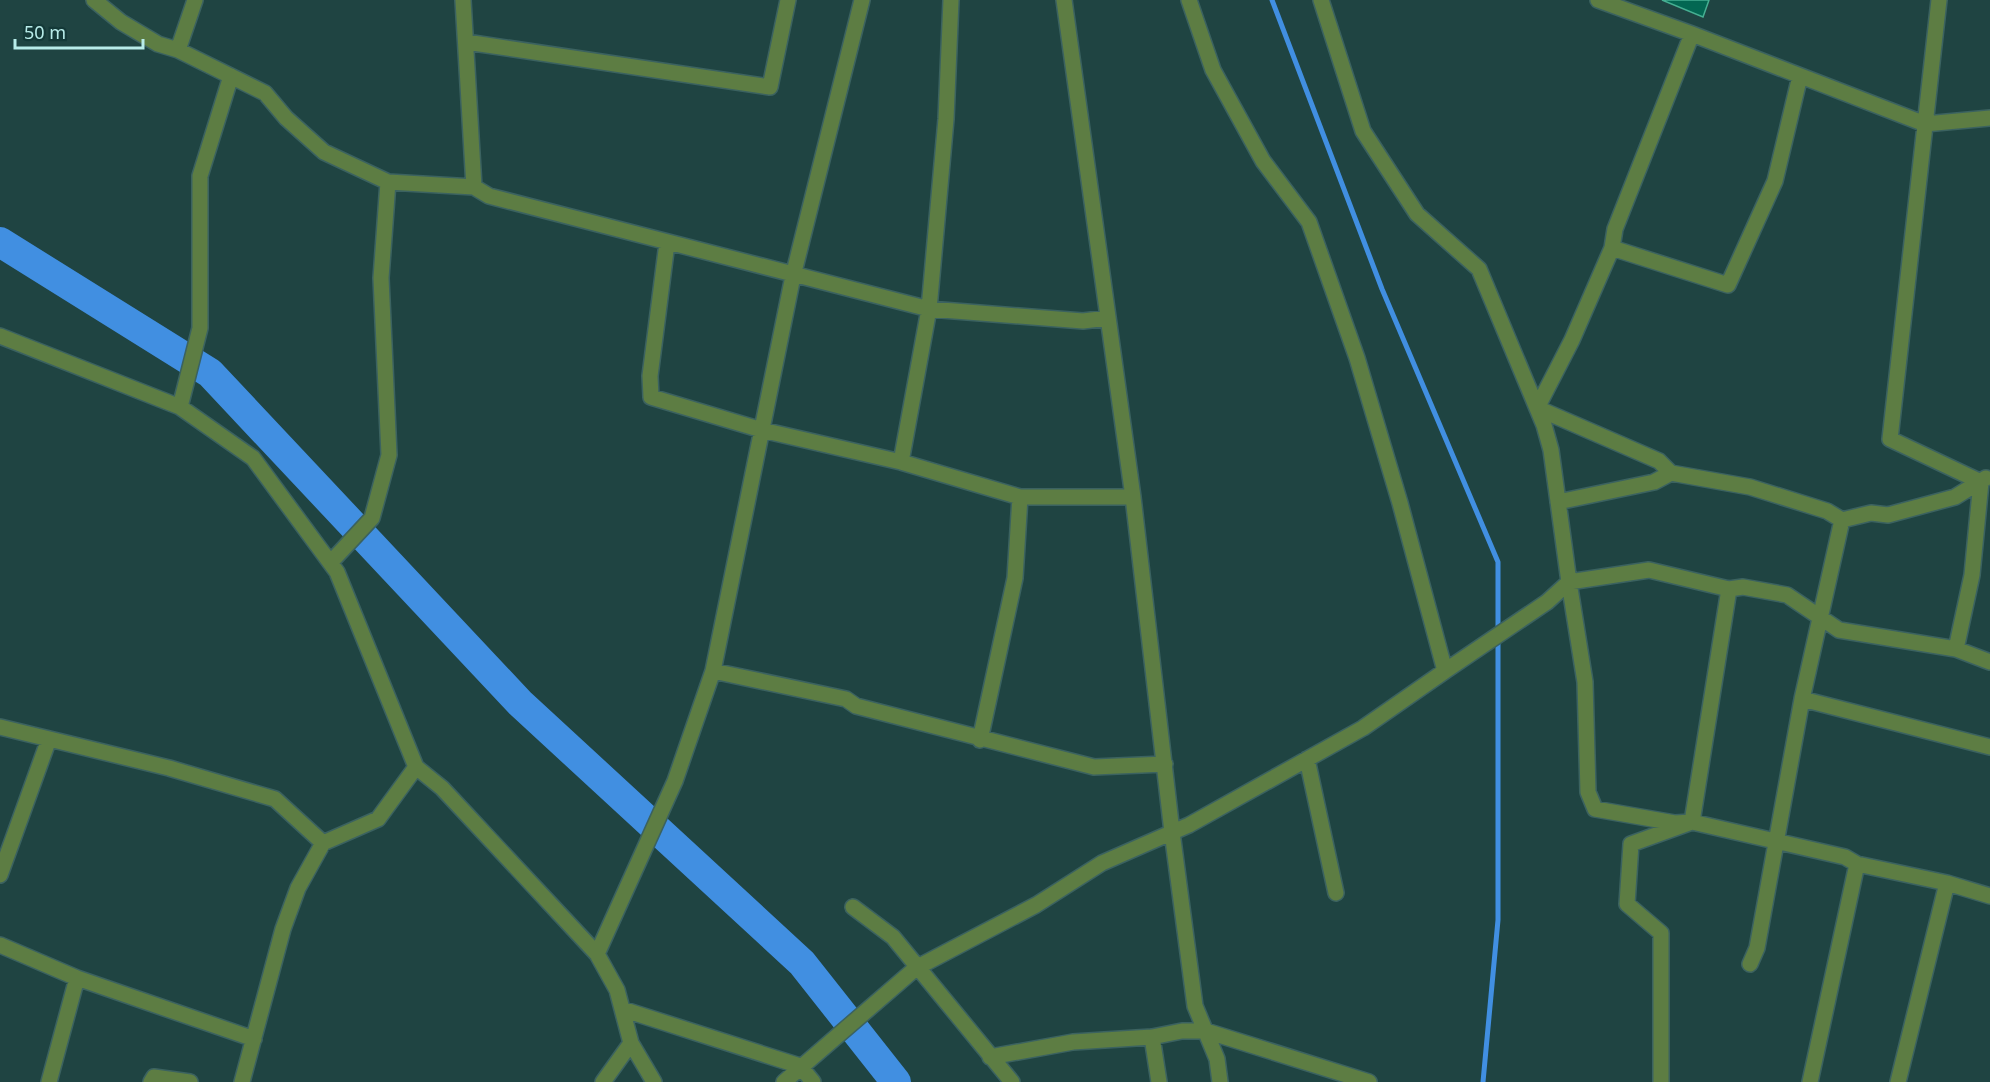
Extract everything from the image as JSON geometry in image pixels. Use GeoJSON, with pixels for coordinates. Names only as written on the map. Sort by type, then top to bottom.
{"type":"FeatureCollection","features":[{"type":"Feature","properties":{"kind":"street"},"geometry":{"type":"LineString","coordinates":[[94,0],[121,22],[158,44],[178,50],[265,93],[286,118],[324,152],[388,182],[474,187],[489,196],[793,276],[929,309],[1083,321],[1108,318]]}},
{"type":"Feature","properties":{"kind":"street"},"geometry":{"type":"LineString","coordinates":[[178,50],[195,0]]}},
{"type":"Feature","properties":{"kind":"street"},"geometry":{"type":"LineString","coordinates":[[463,0],[474,187]]}},
{"type":"Feature","properties":{"kind":"street"},"geometry":{"type":"LineString","coordinates":[[466,42],[770,87],[788,0]]}},
{"type":"Feature","properties":{"kind":"street"},"geometry":{"type":"LineString","coordinates":[[597,954],[675,781],[713,671],[793,276],[862,0]]}},
{"type":"Feature","properties":{"kind":"street"},"geometry":{"type":"LineString","coordinates":[[901,462],[929,309],[946,119],[951,0]]}},
{"type":"Feature","properties":{"kind":"street"},"geometry":{"type":"LineString","coordinates":[[1064,0],[1133,497],[1195,1006],[1217,1059],[1220,1082]]}},
{"type":"Feature","properties":{"kind":"street"},"geometry":{"type":"LineString","coordinates":[[1189,0],[1213,70],[1263,161],[1309,222],[1357,358],[1400,503],[1445,671]]}},
{"type":"Feature","properties":{"kind":"street"},"geometry":{"type":"LineString","coordinates":[[1321,0],[1363,131],[1417,214],[1479,269],[1537,408],[1551,450],[1585,682],[1588,792],[1595,809],[1675,823],[1692,822],[1845,857],[1857,864],[1990,896]]}},
{"type":"Feature","properties":{"kind":"street"},"geometry":{"type":"LineString","coordinates":[[1598,0],[1925,124],[1990,118]]}},
{"type":"Feature","properties":{"kind":"street"},"geometry":{"type":"LineString","coordinates":[[1939,0],[1890,439],[1986,479]]}},
{"type":"Feature","properties":{"kind":"street"},"geometry":{"type":"LineString","coordinates":[[1537,408],[1572,340],[1612,248],[1615,229],[1692,34]]}},
{"type":"Feature","properties":{"kind":"street"},"geometry":{"type":"LineString","coordinates":[[180,407],[200,328],[200,176],[231,76]]}},
{"type":"Feature","properties":{"kind":"street"},"geometry":{"type":"LineString","coordinates":[[1612,248],[1728,285],[1775,181],[1800,76]]}},
{"type":"Feature","properties":{"kind":"street"},"geometry":{"type":"LineString","coordinates":[[330,562],[372,518],[389,455],[381,278],[388,182]]}},
{"type":"Feature","properties":{"kind":"street"},"geometry":{"type":"LineString","coordinates":[[667,243],[650,376],[651,397],[762,430],[901,462],[1020,497],[1133,497]]}},
{"type":"Feature","properties":{"kind":"street"},"geometry":{"type":"LineString","coordinates":[[0,336],[180,407],[253,458],[338,572],[416,767],[442,788],[597,954],[617,990],[631,1043],[654,1082]]}},
{"type":"Feature","properties":{"kind":"street"},"geometry":{"type":"LineString","coordinates":[[1537,408],[1659,461],[1671,473],[1749,487],[1827,511],[1842,520],[1871,513],[1888,515],[1955,497],[1986,479]]}},
{"type":"Feature","properties":{"kind":"street"},"geometry":{"type":"LineString","coordinates":[[1558,502],[1654,482],[1671,473]]}},
{"type":"Feature","properties":{"kind":"street"},"geometry":{"type":"LineString","coordinates":[[1956,649],[1972,575],[1986,479]]}},
{"type":"Feature","properties":{"kind":"street"},"geometry":{"type":"LineString","coordinates":[[980,740],[1015,578],[1020,497]]}},
{"type":"Feature","properties":{"kind":"street"},"geometry":{"type":"LineString","coordinates":[[1750,964],[1757,948],[1802,699],[1842,520]]}},
{"type":"Feature","properties":{"kind":"street"},"geometry":{"type":"LineString","coordinates":[[784,1082],[916,968],[1036,905],[1102,863],[1172,832],[1363,728],[1547,602],[1569,582],[1649,570],[1729,588],[1743,587],[1787,595],[1820,615],[1839,630],[1956,649],[1990,662]]}},
{"type":"Feature","properties":{"kind":"street"},"geometry":{"type":"LineString","coordinates":[[1692,822],[1729,588]]}},
{"type":"Feature","properties":{"kind":"street"},"geometry":{"type":"LineString","coordinates":[[713,671],[846,699],[856,706],[980,740],[1094,767],[1165,764]]}},
{"type":"Feature","properties":{"kind":"street"},"geometry":{"type":"LineString","coordinates":[[1802,699],[1990,747]]}},
{"type":"Feature","properties":{"kind":"street"},"geometry":{"type":"LineString","coordinates":[[0,728],[169,768],[275,799],[323,843]]}},
{"type":"Feature","properties":{"kind":"street"},"geometry":{"type":"LineString","coordinates":[[0,874],[49,739]]}},
{"type":"Feature","properties":{"kind":"street"},"geometry":{"type":"LineString","coordinates":[[1307,759],[1336,893]]}},
{"type":"Feature","properties":{"kind":"street"},"geometry":{"type":"LineString","coordinates":[[242,1082],[283,928],[298,888],[323,843],[378,819],[416,767]]}},
{"type":"Feature","properties":{"kind":"street"},"geometry":{"type":"LineString","coordinates":[[1661,1082],[1661,933],[1627,904],[1631,844],[1692,822]]}},
{"type":"Feature","properties":{"kind":"street"},"geometry":{"type":"LineString","coordinates":[[1810,1082],[1857,864]]}},
{"type":"Feature","properties":{"kind":"street"},"geometry":{"type":"LineString","coordinates":[[1898,1082],[1947,884]]}},
{"type":"Feature","properties":{"kind":"street"},"geometry":{"type":"LineString","coordinates":[[853,907],[893,937],[916,968],[1012,1082]]}},
{"type":"Feature","properties":{"kind":"street"},"geometry":{"type":"LineString","coordinates":[[0,945],[77,978],[254,1040]]}},
{"type":"Feature","properties":{"kind":"street"},"geometry":{"type":"LineString","coordinates":[[49,1082],[77,978]]}},
{"type":"Feature","properties":{"kind":"street"},"geometry":{"type":"LineString","coordinates":[[622,1009],[800,1066],[813,1082]]}},
{"type":"Feature","properties":{"kind":"street"},"geometry":{"type":"LineString","coordinates":[[990,1058],[1073,1042],[1152,1037],[1182,1031],[1206,1031],[1369,1082]]}},
{"type":"Feature","properties":{"kind":"street"},"geometry":{"type":"LineString","coordinates":[[1152,1037],[1159,1082]]}},
{"type":"Feature","properties":{"kind":"street"},"geometry":{"type":"LineString","coordinates":[[603,1082],[631,1043]]}},
{"type":"Feature","properties":{"kind":"street"},"geometry":{"type":"LineString","coordinates":[[152,1082],[154,1077],[190,1082]]}},
{"type":"Feature","properties":{"kind":"building"},"geometry":{"type":"Polygon","coordinates":[[[1662,0],[1709,0],[1703,17],[1662,0]]]}},
{"type":"Feature","properties":{"kind":"waterway"},"geometry":{"type":"LineString","coordinates":[[1272,0],[1382,289],[1498,562],[1498,920],[1483,1082]]}},
{"type":"Feature","properties":{"kind":"waterway"},"geometry":{"type":"LineString","coordinates":[[0,242],[210,373],[520,703],[802,963],[896,1082]]}}]}
